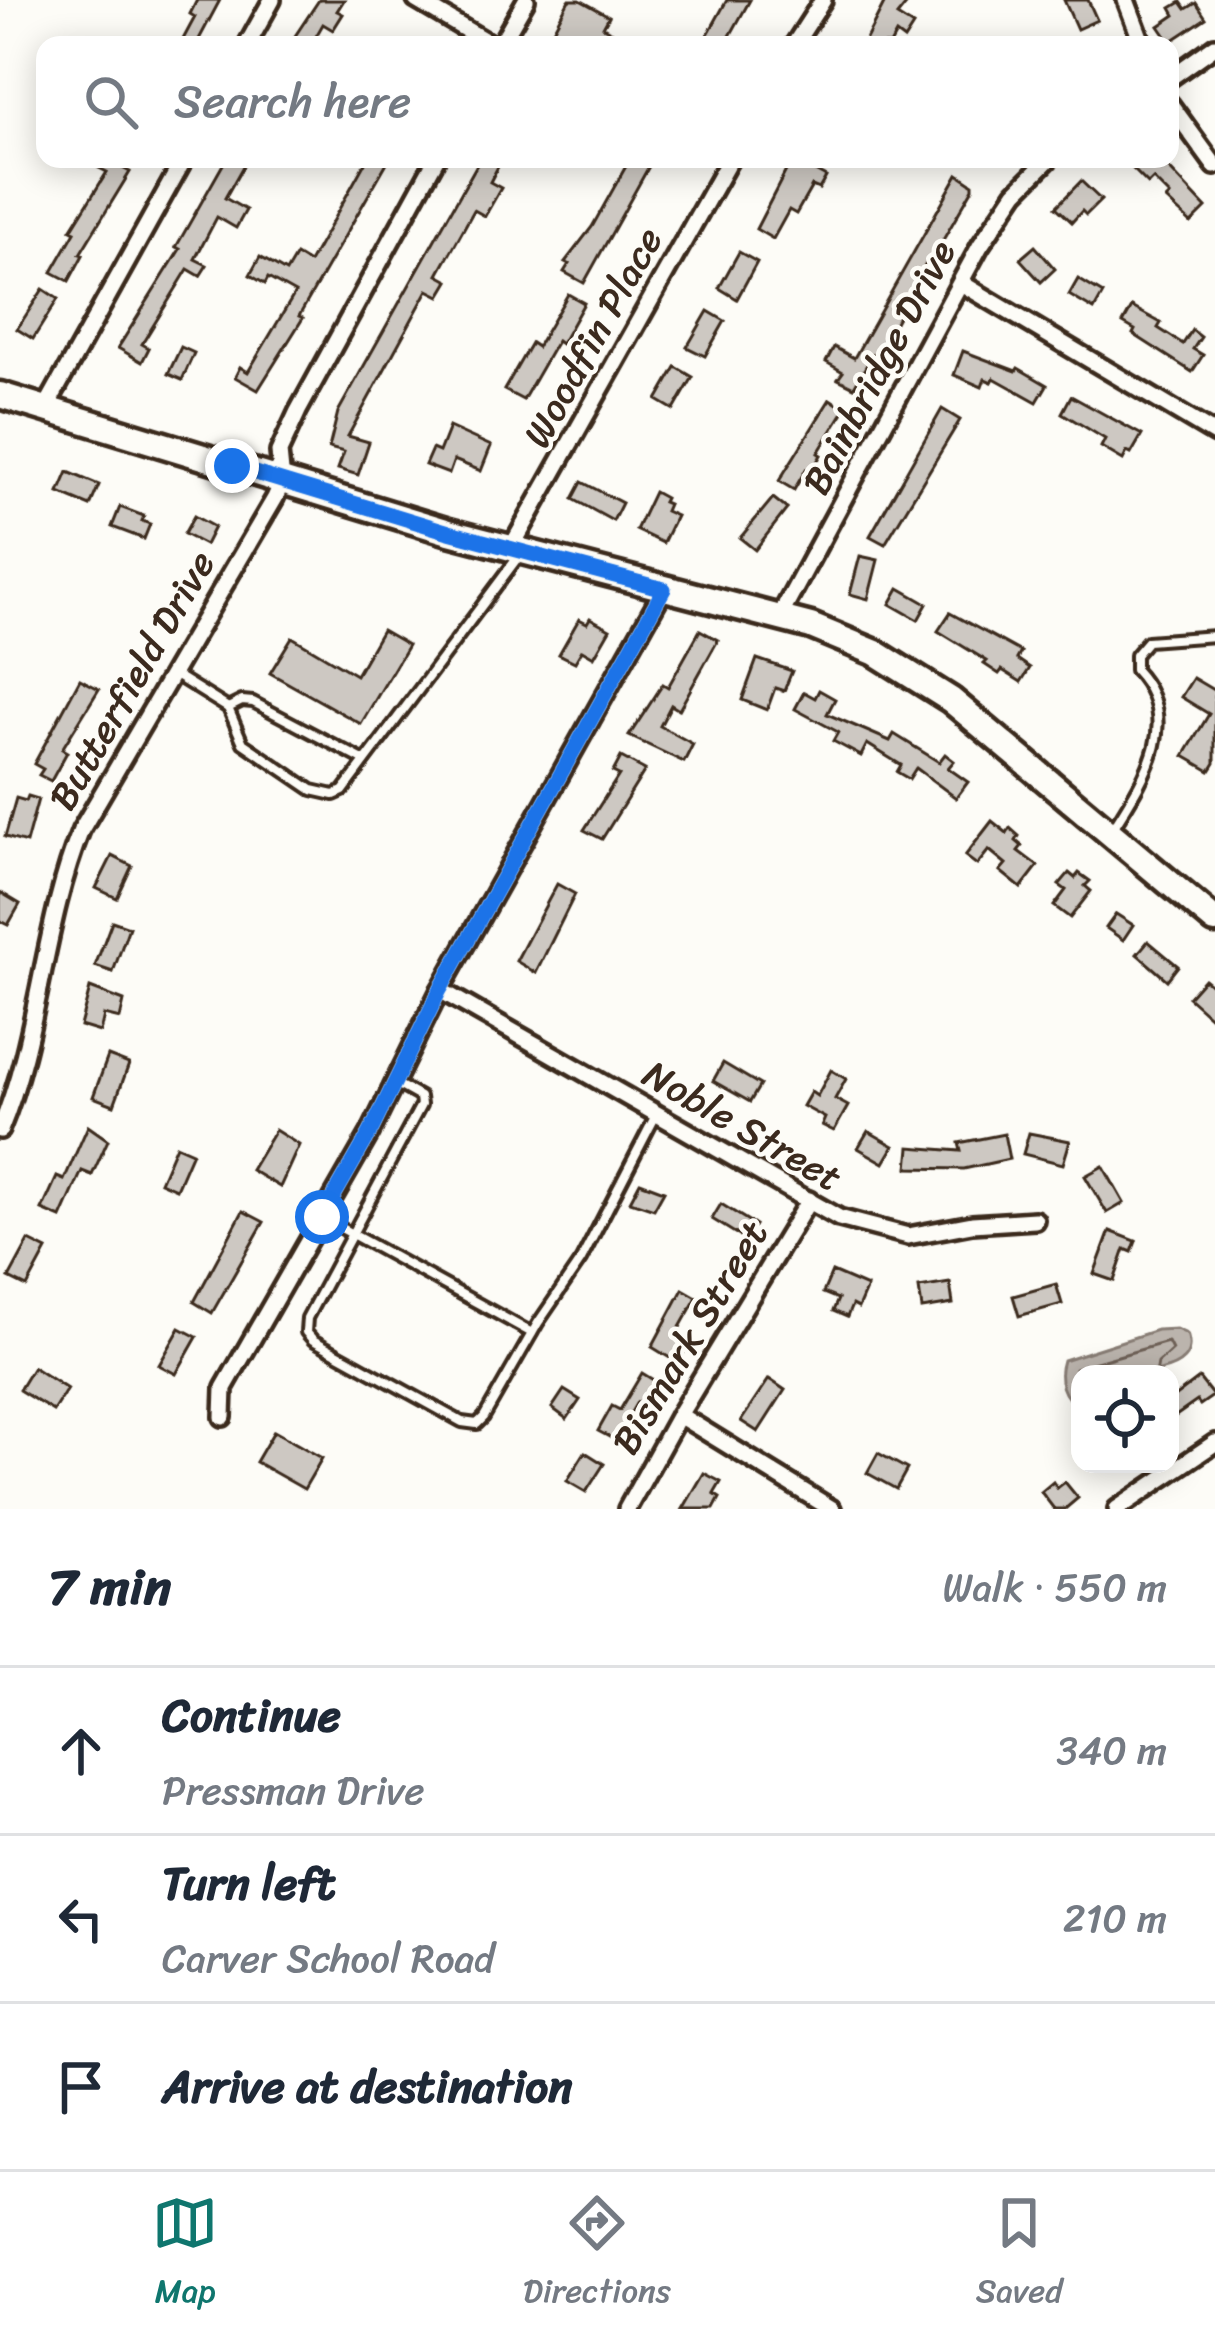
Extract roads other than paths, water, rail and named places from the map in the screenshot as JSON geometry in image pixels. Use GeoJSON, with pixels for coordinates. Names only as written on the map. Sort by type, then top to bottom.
{"type":"FeatureCollection","features":[{"type":"Feature","properties":{"kind":"main road"},"geometry":{"type":"LineString","coordinates":[[0,395],[282,482],[845,638],[911,672],[951,700],[1215,921]]}},
{"type":"Feature","properties":{"kind":"street"},"geometry":{"type":"LineString","coordinates":[[252,36],[272,0]]}},
{"type":"Feature","properties":{"kind":"street"},"geometry":{"type":"LineString","coordinates":[[416,0],[480,36]]}},
{"type":"Feature","properties":{"kind":"street"},"geometry":{"type":"LineString","coordinates":[[502,36],[526,0]]}},
{"type":"Feature","properties":{"kind":"street"},"geometry":{"type":"LineString","coordinates":[[800,36],[823,0]]}},
{"type":"Feature","properties":{"kind":"street"},"geometry":{"type":"LineString","coordinates":[[1126,0],[1140,36]]}},
{"type":"Feature","properties":{"kind":"street"},"geometry":{"type":"LineString","coordinates":[[1179,72],[1215,46]]}},
{"type":"Feature","properties":{"kind":"street"},"geometry":{"type":"LineString","coordinates":[[1179,116],[1215,166]]}},
{"type":"Feature","properties":{"kind":"street"},"geometry":{"type":"LineString","coordinates":[[45,409],[179,168]]}},
{"type":"Feature","properties":{"kind":"street","name":"Butterfield Drive"},"geometry":{"type":"LineString","coordinates":[[0,1130],[23,1061],[65,870],[82,830],[282,482],[279,452],[298,411],[431,168]]}},
{"type":"Feature","properties":{"kind":"street","name":"Woodfin Place"},"geometry":{"type":"LineString","coordinates":[[517,549],[725,168]]}},
{"type":"Feature","properties":{"kind":"street","name":"Bainbridge Drive"},"geometry":{"type":"LineString","coordinates":[[779,618],[1000,213],[1041,168]]}},
{"type":"Feature","properties":{"kind":"street"},"geometry":{"type":"LineString","coordinates":[[962,283],[1215,434]]}},
{"type":"Feature","properties":{"kind":"street"},"geometry":{"type":"LineString","coordinates":[[223,1418],[224,1388],[664,589]]}},
{"type":"Feature","properties":{"kind":"street","name":"Noble Street"},"geometry":{"type":"LineString","coordinates":[[440,990],[839,1218],[908,1236],[972,1224],[1036,1220]]}},
{"type":"Feature","properties":{"kind":"street","name":"Bismark Street"},"geometry":{"type":"LineString","coordinates":[[627,1509],[809,1200]]}},
{"type":"Feature","properties":{"kind":"street"},"geometry":{"type":"LineString","coordinates":[[679,1415],[832,1509]]}},
{"type":"Feature","properties":{"kind":"street"},"geometry":{"type":"LineString","coordinates":[[1117,1509],[1215,1443]]}},
{"type":"Feature","properties":{"kind":"lane"},"geometry":{"type":"LineString","coordinates":[[172,673],[228,708],[243,742],[312,790],[334,795],[365,761],[517,549]]}},
{"type":"Feature","properties":{"kind":"lane"},"geometry":{"type":"LineString","coordinates":[[1110,832],[1137,789],[1160,731],[1157,703],[1150,686],[1135,670],[1135,655],[1147,641],[1215,636]]}},
{"type":"Feature","properties":{"kind":"lane"},"geometry":{"type":"LineString","coordinates":[[228,708],[253,702],[365,761]]}},
{"type":"Feature","properties":{"kind":"lane"},"geometry":{"type":"LineString","coordinates":[[395,1083],[420,1097],[421,1106],[307,1318],[307,1332],[313,1340],[462,1422],[477,1424],[581,1260],[657,1114]]}},
{"type":"Feature","properties":{"kind":"lane"},"geometry":{"type":"LineString","coordinates":[[322,1217],[532,1333]]}},
{"type":"Feature","properties":{"kind":"water"},"geometry":{"type":"Polygon","coordinates":[[[1157,1330],[1187,1334],[1189,1350],[1182,1361],[1175,1365],[1071,1365],[1071,1400],[1065,1393],[1063,1360],[1157,1330]]]}}]}
